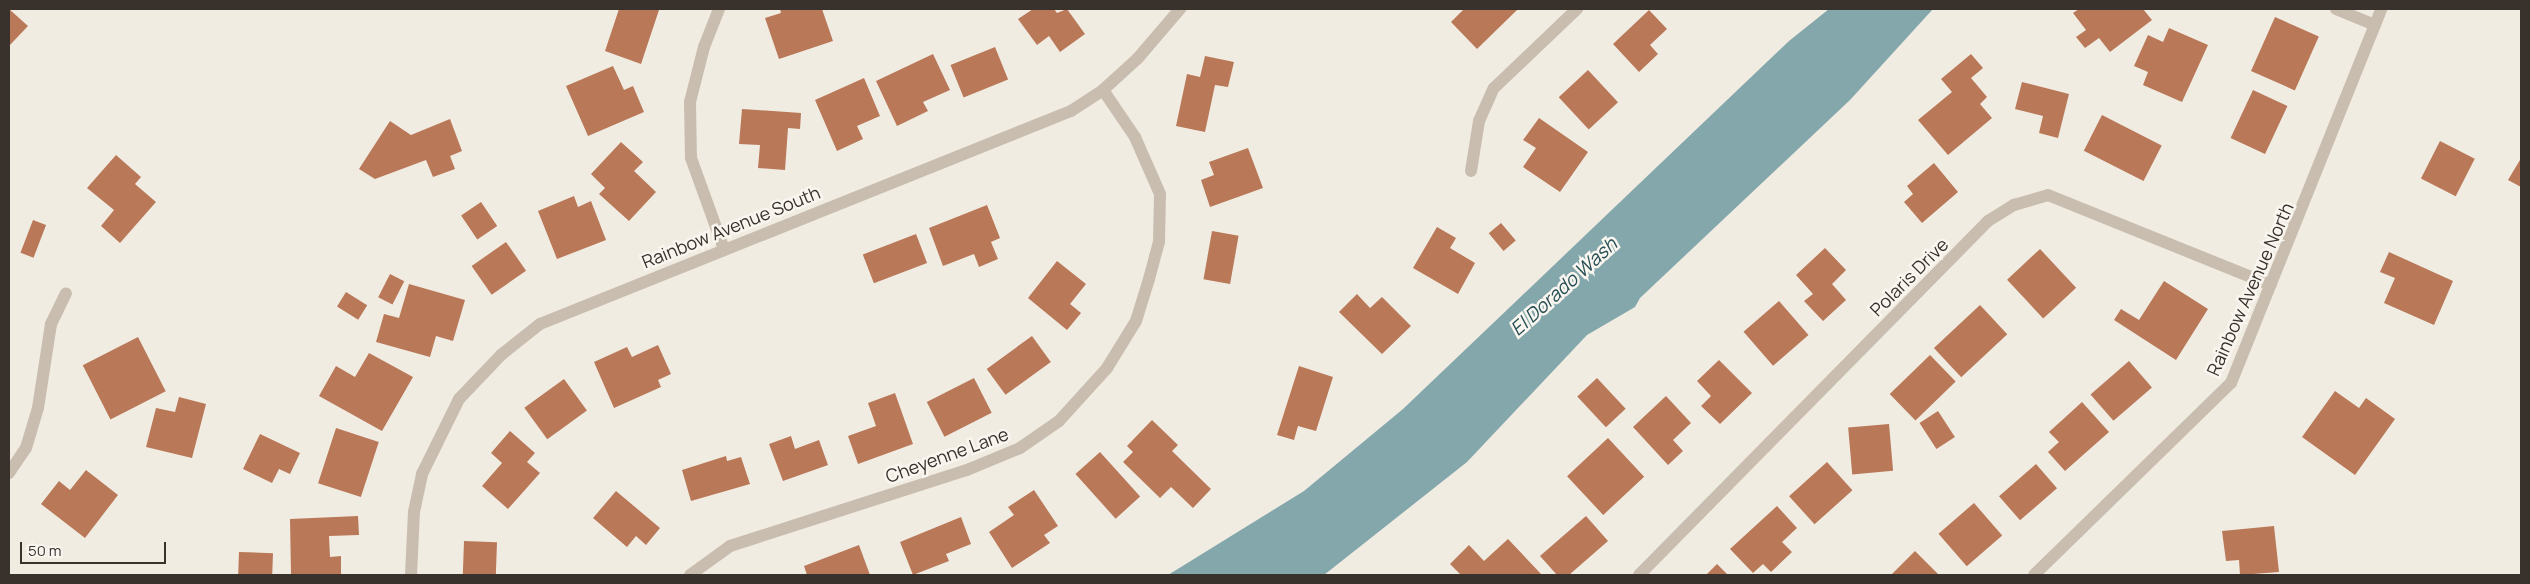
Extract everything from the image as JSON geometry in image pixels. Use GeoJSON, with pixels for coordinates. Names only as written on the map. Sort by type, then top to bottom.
{"type":"FeatureCollection","features":[{"type":"Feature","properties":{"kind":"street"},"geometry":{"type":"LineString","coordinates":[[719,9],[704,47],[690,102],[691,158],[724,249]]}},
{"type":"Feature","properties":{"kind":"street","name":"Rainbow Avenue South"},"geometry":{"type":"LineString","coordinates":[[411,575],[414,512],[422,474],[459,398],[501,355],[540,324],[1071,111],[1103,90],[1180,9]]}},
{"type":"Feature","properties":{"kind":"street"},"geometry":{"type":"LineString","coordinates":[[1471,171],[1479,120],[1494,88],[1577,9]]}},
{"type":"Feature","properties":{"kind":"street"},"geometry":{"type":"LineString","coordinates":[[2336,9],[2375,25]]}},
{"type":"Feature","properties":{"kind":"street","name":"Rainbow Avenue North"},"geometry":{"type":"LineString","coordinates":[[2034,575],[2232,384],[2381,9]]}},
{"type":"Feature","properties":{"kind":"street","name":"Cheyenne Lane"},"geometry":{"type":"LineString","coordinates":[[690,575],[730,546],[967,470],[1020,448],[1059,421],[1107,368],[1136,321],[1149,279],[1159,241],[1160,194],[1135,137],[1103,90]]}},
{"type":"Feature","properties":{"kind":"street","name":"Polaris Drive"},"geometry":{"type":"LineString","coordinates":[[1639,575],[1988,221],[2014,205],[2048,195],[2271,285]]}},
{"type":"Feature","properties":{"kind":"street"},"geometry":{"type":"LineString","coordinates":[[9,473],[26,448],[38,408],[52,324],[66,293]]}},
{"type":"Feature","properties":{"kind":"water","name":"El Dorado Wash"},"geometry":{"type":"Polygon","coordinates":[[[1829,9],[1933,9],[1850,100],[1640,298],[1635,307],[1587,335],[1467,462],[1324,575],[1168,575],[1304,491],[1403,409],[1789,41],[1829,9]]]}},
{"type":"Feature","properties":{"kind":"building"},"geometry":{"type":"Polygon","coordinates":[[[9,9],[28,26],[9,46],[9,9]]]}},
{"type":"Feature","properties":{"kind":"building"},"geometry":{"type":"Polygon","coordinates":[[[619,9],[659,10],[641,64],[605,51],[619,9]]]}},
{"type":"Feature","properties":{"kind":"building"},"geometry":{"type":"Polygon","coordinates":[[[780,9],[822,9],[833,41],[779,59],[765,18],[781,13],[780,9]]]}},
{"type":"Feature","properties":{"kind":"building"},"geometry":{"type":"Polygon","coordinates":[[[1033,9],[1054,9],[1057,13],[1067,9],[1085,34],[1060,52],[1049,36],[1037,45],[1018,19],[1033,9]]]}},
{"type":"Feature","properties":{"kind":"building"},"geometry":{"type":"Polygon","coordinates":[[[1464,9],[1517,10],[1477,49],[1451,22],[1464,9]]]}},
{"type":"Feature","properties":{"kind":"building"},"geometry":{"type":"Polygon","coordinates":[[[2079,9],[2143,9],[2152,20],[2110,52],[2099,38],[2085,48],[2076,37],[2086,30],[2073,13],[2079,9]]]}},
{"type":"Feature","properties":{"kind":"building"},"geometry":{"type":"Polygon","coordinates":[[[1649,10],[1667,29],[1650,45],[1658,54],[1639,72],[1613,44],[1649,10]]]}},
{"type":"Feature","properties":{"kind":"building"},"geometry":{"type":"Polygon","coordinates":[[[2275,17],[2319,37],[2295,90],[2251,71],[2275,17]]]}},
{"type":"Feature","properties":{"kind":"building"},"geometry":{"type":"Polygon","coordinates":[[[2169,28],[2208,45],[2182,102],[2143,85],[2148,72],[2134,66],[2148,35],[2163,42],[2169,28]]]}},
{"type":"Feature","properties":{"kind":"building"},"geometry":{"type":"Polygon","coordinates":[[[995,47],[1008,79],[964,97],[950,65],[995,47]]]}},
{"type":"Feature","properties":{"kind":"building"},"geometry":{"type":"Polygon","coordinates":[[[933,54],[950,90],[923,102],[928,111],[897,126],[876,81],[933,54]]]}},
{"type":"Feature","properties":{"kind":"building"},"geometry":{"type":"Polygon","coordinates":[[[1971,54],[1983,68],[1971,78],[1987,97],[1980,104],[1992,118],[1948,155],[1918,120],[1952,92],[1941,79],[1971,54]]]}},
{"type":"Feature","properties":{"kind":"building"},"geometry":{"type":"Polygon","coordinates":[[[1205,56],[1234,62],[1228,87],[1215,85],[1205,132],[1176,126],[1187,74],[1200,77],[1205,56]]]}},
{"type":"Feature","properties":{"kind":"building"},"geometry":{"type":"Polygon","coordinates":[[[613,66],[624,90],[633,86],[644,112],[588,136],[566,86],[613,66]]]}},
{"type":"Feature","properties":{"kind":"building"},"geometry":{"type":"Polygon","coordinates":[[[1588,70],[1618,102],[1589,129],[1559,97],[1588,70]]]}},
{"type":"Feature","properties":{"kind":"building"},"geometry":{"type":"Polygon","coordinates":[[[864,78],[880,116],[857,126],[863,139],[837,151],[815,100],[864,78]]]}},
{"type":"Feature","properties":{"kind":"building"},"geometry":{"type":"Polygon","coordinates":[[[2022,82],[2069,94],[2058,138],[2039,133],[2043,116],[2015,109],[2022,82]]]}},
{"type":"Feature","properties":{"kind":"building"},"geometry":{"type":"Polygon","coordinates":[[[2253,90],[2287,106],[2265,154],[2231,138],[2253,90]]]}},
{"type":"Feature","properties":{"kind":"building"},"geometry":{"type":"Polygon","coordinates":[[[742,109],[801,113],[800,129],[788,128],[785,170],[758,168],[760,145],[739,144],[742,109]]]}},
{"type":"Feature","properties":{"kind":"building"},"geometry":{"type":"Polygon","coordinates":[[[2102,115],[2162,145],[2144,181],[2084,151],[2102,115]]]}},
{"type":"Feature","properties":{"kind":"building"},"geometry":{"type":"Polygon","coordinates":[[[1539,118],[1588,152],[1560,192],[1523,167],[1536,148],[1523,140],[1539,118]]]}},
{"type":"Feature","properties":{"kind":"building"},"geometry":{"type":"Polygon","coordinates":[[[450,119],[462,151],[450,156],[455,169],[433,177],[426,160],[375,179],[359,169],[390,121],[411,135],[450,119]]]}},
{"type":"Feature","properties":{"kind":"building"},"geometry":{"type":"Polygon","coordinates":[[[2440,141],[2475,159],[2456,196],[2421,178],[2440,141]]]}},
{"type":"Feature","properties":{"kind":"building"},"geometry":{"type":"Polygon","coordinates":[[[621,142],[643,162],[634,171],[656,192],[629,221],[599,194],[605,188],[591,174],[621,142]]]}},
{"type":"Feature","properties":{"kind":"building"},"geometry":{"type":"Polygon","coordinates":[[[1248,148],[1263,188],[1210,207],[1201,180],[1214,175],[1209,162],[1248,148]]]}},
{"type":"Feature","properties":{"kind":"building"},"geometry":{"type":"Polygon","coordinates":[[[116,155],[141,177],[135,184],[156,202],[120,243],[101,226],[114,210],[87,188],[116,155]]]}},
{"type":"Feature","properties":{"kind":"building"},"geometry":{"type":"Polygon","coordinates":[[[2521,161],[2521,187],[2508,180],[2521,161]]]}},
{"type":"Feature","properties":{"kind":"building"},"geometry":{"type":"Polygon","coordinates":[[[1934,163],[1958,192],[1922,223],[1904,202],[1913,194],[1907,186],[1934,163]]]}},
{"type":"Feature","properties":{"kind":"building"},"geometry":{"type":"Polygon","coordinates":[[[574,196],[578,207],[591,201],[606,240],[557,259],[538,211],[574,196]]]}},
{"type":"Feature","properties":{"kind":"building"},"geometry":{"type":"Polygon","coordinates":[[[481,202],[497,226],[477,239],[461,215],[481,202]]]}},
{"type":"Feature","properties":{"kind":"building"},"geometry":{"type":"Polygon","coordinates":[[[987,205],[1000,238],[991,242],[998,259],[979,267],[974,254],[943,266],[929,228],[987,205]]]}},
{"type":"Feature","properties":{"kind":"building"},"geometry":{"type":"Polygon","coordinates":[[[33,220],[46,225],[34,258],[20,253],[33,220]]]}},
{"type":"Feature","properties":{"kind":"building"},"geometry":{"type":"Polygon","coordinates":[[[1501,223],[1516,241],[1504,251],[1489,233],[1501,223]]]}},
{"type":"Feature","properties":{"kind":"building"},"geometry":{"type":"Polygon","coordinates":[[[1437,227],[1456,238],[1450,248],[1475,263],[1458,294],[1413,268],[1437,227]]]}},
{"type":"Feature","properties":{"kind":"building"},"geometry":{"type":"Polygon","coordinates":[[[1212,231],[1239,236],[1230,284],[1203,279],[1212,231]]]}},
{"type":"Feature","properties":{"kind":"building"},"geometry":{"type":"Polygon","coordinates":[[[916,234],[927,263],[874,283],[863,254],[916,234]]]}},
{"type":"Feature","properties":{"kind":"building"},"geometry":{"type":"Polygon","coordinates":[[[506,242],[526,271],[492,295],[472,266],[506,242]]]}},
{"type":"Feature","properties":{"kind":"building"},"geometry":{"type":"Polygon","coordinates":[[[1825,248],[1846,270],[1832,284],[1846,300],[1823,321],[1804,301],[1813,294],[1796,275],[1825,248]]]}},
{"type":"Feature","properties":{"kind":"building"},"geometry":{"type":"Polygon","coordinates":[[[2040,249],[2076,288],[2043,318],[2007,280],[2040,249]]]}},
{"type":"Feature","properties":{"kind":"building"},"geometry":{"type":"Polygon","coordinates":[[[2389,252],[2453,281],[2434,325],[2384,303],[2395,278],[2380,272],[2389,252]]]}},
{"type":"Feature","properties":{"kind":"building"},"geometry":{"type":"Polygon","coordinates":[[[1057,261],[1086,284],[1070,304],[1081,313],[1067,330],[1028,298],[1057,261]]]}},
{"type":"Feature","properties":{"kind":"building"},"geometry":{"type":"Polygon","coordinates":[[[390,274],[404,281],[392,304],[378,297],[390,274]]]}},
{"type":"Feature","properties":{"kind":"building"},"geometry":{"type":"Polygon","coordinates":[[[2164,281],[2208,309],[2176,360],[2114,320],[2121,309],[2139,320],[2164,281]]]}},
{"type":"Feature","properties":{"kind":"building"},"geometry":{"type":"Polygon","coordinates":[[[409,284],[465,300],[453,341],[436,336],[430,357],[376,342],[384,314],[399,318],[409,284]]]}},
{"type":"Feature","properties":{"kind":"building"},"geometry":{"type":"Polygon","coordinates":[[[346,292],[367,305],[358,320],[337,306],[346,292]]]}},
{"type":"Feature","properties":{"kind":"building"},"geometry":{"type":"Polygon","coordinates":[[[1357,294],[1370,308],[1382,297],[1411,326],[1382,354],[1339,312],[1357,294]]]}},
{"type":"Feature","properties":{"kind":"building"},"geometry":{"type":"Polygon","coordinates":[[[1779,301],[1809,335],[1773,366],[1744,332],[1779,301]]]}},
{"type":"Feature","properties":{"kind":"building"},"geometry":{"type":"Polygon","coordinates":[[[1980,305],[2007,334],[1961,377],[1934,348],[1980,305]]]}},
{"type":"Feature","properties":{"kind":"building"},"geometry":{"type":"Polygon","coordinates":[[[1032,336],[1051,362],[1006,395],[987,369],[1032,336]]]}},
{"type":"Feature","properties":{"kind":"building"},"geometry":{"type":"Polygon","coordinates":[[[138,337],[166,391],[110,419],[83,365],[138,337]]]}},
{"type":"Feature","properties":{"kind":"building"},"geometry":{"type":"Polygon","coordinates":[[[658,345],[671,374],[658,380],[661,387],[614,408],[594,362],[627,347],[632,357],[658,345]]]}},
{"type":"Feature","properties":{"kind":"building"},"geometry":{"type":"Polygon","coordinates":[[[369,353],[413,377],[382,431],[319,396],[336,366],[355,377],[369,353]]]}},
{"type":"Feature","properties":{"kind":"building"},"geometry":{"type":"Polygon","coordinates":[[[1930,355],[1956,382],[1915,421],[1890,394],[1930,355]]]}},
{"type":"Feature","properties":{"kind":"building"},"geometry":{"type":"Polygon","coordinates":[[[1719,360],[1752,393],[1720,424],[1701,406],[1711,396],[1697,381],[1719,360]]]}},
{"type":"Feature","properties":{"kind":"building"},"geometry":{"type":"Polygon","coordinates":[[[2129,361],[2152,387],[2113,421],[2091,394],[2129,361]]]}},
{"type":"Feature","properties":{"kind":"building"},"geometry":{"type":"Polygon","coordinates":[[[1299,366],[1333,377],[1316,431],[1298,426],[1294,440],[1277,435],[1299,366]]]}},
{"type":"Feature","properties":{"kind":"building"},"geometry":{"type":"Polygon","coordinates":[[[974,378],[992,413],[944,437],[927,402],[974,378]]]}},
{"type":"Feature","properties":{"kind":"building"},"geometry":{"type":"Polygon","coordinates":[[[1597,378],[1626,409],[1606,427],[1577,396],[1597,378]]]}},
{"type":"Feature","properties":{"kind":"building"},"geometry":{"type":"Polygon","coordinates":[[[564,379],[587,411],[547,439],[524,408],[564,379]]]}},
{"type":"Feature","properties":{"kind":"building"},"geometry":{"type":"Polygon","coordinates":[[[2335,391],[2359,408],[2366,398],[2395,419],[2355,475],[2302,437],[2335,391]]]}},
{"type":"Feature","properties":{"kind":"building"},"geometry":{"type":"Polygon","coordinates":[[[895,393],[913,444],[858,464],[848,436],[876,426],[868,403],[895,393]]]}},
{"type":"Feature","properties":{"kind":"building"},"geometry":{"type":"Polygon","coordinates":[[[1666,396],[1691,423],[1673,440],[1683,451],[1668,465],[1633,427],[1666,396]]]}},
{"type":"Feature","properties":{"kind":"building"},"geometry":{"type":"Polygon","coordinates":[[[179,397],[206,404],[192,458],[146,447],[156,408],[175,412],[179,397]]]}},
{"type":"Feature","properties":{"kind":"building"},"geometry":{"type":"Polygon","coordinates":[[[2082,402],[2109,432],[2065,471],[2048,452],[2059,442],[2049,432],[2082,402]]]}},
{"type":"Feature","properties":{"kind":"building"},"geometry":{"type":"Polygon","coordinates":[[[1938,411],[1955,437],[1936,449],[1920,423],[1938,411]]]}},
{"type":"Feature","properties":{"kind":"building"},"geometry":{"type":"Polygon","coordinates":[[[1152,420],[1178,445],[1172,451],[1211,489],[1193,508],[1171,487],[1160,498],[1123,462],[1133,452],[1127,446],[1152,420]]]}},
{"type":"Feature","properties":{"kind":"building"},"geometry":{"type":"Polygon","coordinates":[[[1889,424],[1893,471],[1852,474],[1848,428],[1889,424]]]}},
{"type":"Feature","properties":{"kind":"building"},"geometry":{"type":"Polygon","coordinates":[[[336,428],[379,442],[361,497],[318,483],[336,428]]]}},
{"type":"Feature","properties":{"kind":"building"},"geometry":{"type":"Polygon","coordinates":[[[510,431],[535,453],[527,462],[540,473],[508,509],[482,486],[502,463],[491,453],[510,431]]]}},
{"type":"Feature","properties":{"kind":"building"},"geometry":{"type":"Polygon","coordinates":[[[260,434],[300,453],[290,474],[279,469],[272,483],[243,469],[260,434]]]}},
{"type":"Feature","properties":{"kind":"building"},"geometry":{"type":"Polygon","coordinates":[[[791,436],[795,449],[819,440],[828,465],[783,481],[769,444],[791,436]]]}},
{"type":"Feature","properties":{"kind":"building"},"geometry":{"type":"Polygon","coordinates":[[[1608,438],[1644,477],[1603,515],[1567,476],[1608,438]]]}},
{"type":"Feature","properties":{"kind":"building"},"geometry":{"type":"Polygon","coordinates":[[[1100,452],[1140,497],[1116,519],[1075,474],[1100,452]]]}},
{"type":"Feature","properties":{"kind":"building"},"geometry":{"type":"Polygon","coordinates":[[[726,456],[727,461],[741,457],[750,484],[691,501],[682,470],[726,456]]]}},
{"type":"Feature","properties":{"kind":"building"},"geometry":{"type":"Polygon","coordinates":[[[1827,462],[1852,490],[1815,524],[1789,496],[1827,462]]]}},
{"type":"Feature","properties":{"kind":"building"},"geometry":{"type":"Polygon","coordinates":[[[2036,464],[2057,488],[2020,520],[1999,496],[2036,464]]]}},
{"type":"Feature","properties":{"kind":"building"},"geometry":{"type":"Polygon","coordinates":[[[86,470],[118,495],[85,538],[41,504],[59,481],[70,490],[86,470]]]}},
{"type":"Feature","properties":{"kind":"building"},"geometry":{"type":"Polygon","coordinates":[[[1034,490],[1058,526],[1044,535],[1050,543],[1012,568],[989,532],[1014,515],[1008,507],[1034,490]]]}},
{"type":"Feature","properties":{"kind":"building"},"geometry":{"type":"Polygon","coordinates":[[[616,491],[660,528],[646,545],[636,536],[627,547],[593,518],[616,491]]]}},
{"type":"Feature","properties":{"kind":"building"},"geometry":{"type":"Polygon","coordinates":[[[1974,503],[2002,535],[1967,566],[1939,534],[1974,503]]]}},
{"type":"Feature","properties":{"kind":"building"},"geometry":{"type":"Polygon","coordinates":[[[1777,506],[1797,528],[1782,542],[1792,552],[1771,572],[1763,564],[1753,573],[1730,549],[1777,506]]]}},
{"type":"Feature","properties":{"kind":"building"},"geometry":{"type":"Polygon","coordinates":[[[358,516],[359,535],[329,536],[330,557],[341,556],[341,574],[291,575],[290,519],[358,516]]]}},
{"type":"Feature","properties":{"kind":"building"},"geometry":{"type":"Polygon","coordinates":[[[1586,516],[1608,541],[1569,575],[1557,575],[1540,556],[1586,516]]]}},
{"type":"Feature","properties":{"kind":"building"},"geometry":{"type":"Polygon","coordinates":[[[961,517],[971,544],[946,554],[949,561],[913,575],[900,542],[961,517]]]}},
{"type":"Feature","properties":{"kind":"building"},"geometry":{"type":"Polygon","coordinates":[[[2274,526],[2279,572],[2240,575],[2239,560],[2226,561],[2222,531],[2274,526]]]}},
{"type":"Feature","properties":{"kind":"building"},"geometry":{"type":"Polygon","coordinates":[[[1508,539],[1542,575],[1461,575],[1450,564],[1469,545],[1484,561],[1508,539]]]}},
{"type":"Feature","properties":{"kind":"building"},"geometry":{"type":"Polygon","coordinates":[[[464,541],[497,542],[496,575],[463,575],[464,541]]]}},
{"type":"Feature","properties":{"kind":"building"},"geometry":{"type":"Polygon","coordinates":[[[859,545],[870,575],[807,575],[804,566],[859,545]]]}},
{"type":"Feature","properties":{"kind":"building"},"geometry":{"type":"Polygon","coordinates":[[[1915,551],[1939,575],[1891,575],[1915,551]]]}},
{"type":"Feature","properties":{"kind":"building"},"geometry":{"type":"Polygon","coordinates":[[[239,552],[273,553],[272,575],[238,575],[239,552]]]}},
{"type":"Feature","properties":{"kind":"building"},"geometry":{"type":"Polygon","coordinates":[[[1717,564],[1728,575],[1706,575],[1717,564]]]}}]}
